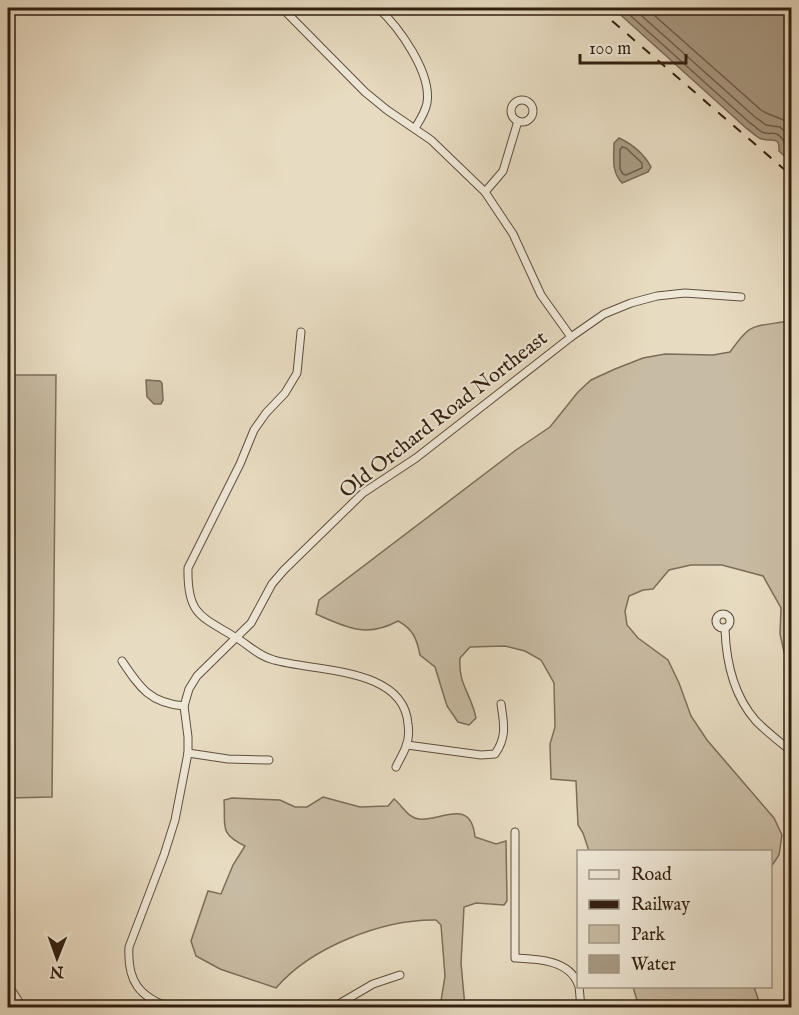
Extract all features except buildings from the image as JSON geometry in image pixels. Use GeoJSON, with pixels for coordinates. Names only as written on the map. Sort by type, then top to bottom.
{"type":"FeatureCollection","features":[{"type":"Feature","properties":{"kind":"street"},"geometry":{"type":"LineString","coordinates":[[282,8],[365,92],[438,147],[485,192],[513,234],[541,295],[571,337]]}},
{"type":"Feature","properties":{"kind":"street"},"geometry":{"type":"LineString","coordinates":[[378,8],[401,34],[424,74],[427,102],[424,115],[415,128]]}},
{"type":"Feature","properties":{"kind":"street"},"geometry":{"type":"LineString","coordinates":[[485,192],[503,171],[518,121]]}},
{"type":"Feature","properties":{"kind":"street","name":"Old Orchard Road Northeast"},"geometry":{"type":"LineString","coordinates":[[171,1008],[161,1006],[148,998],[137,987],[128,961],[129,947],[175,820],[188,753],[184,706],[189,689],[197,676],[250,623],[272,584],[284,570],[363,493],[416,458],[571,337],[604,314],[657,296],[685,293],[741,297]]}},
{"type":"Feature","properties":{"kind":"street"},"geometry":{"type":"LineString","coordinates":[[301,332],[297,373],[285,393],[254,430],[240,464],[188,568],[188,585],[192,601],[202,618],[237,638],[256,653],[274,660],[376,680],[393,691],[403,704],[408,717],[407,745],[396,767]]}},
{"type":"Feature","properties":{"kind":"street"},"geometry":{"type":"LineString","coordinates":[[725,628],[729,667],[745,705],[756,720],[792,752]]}},
{"type":"Feature","properties":{"kind":"street"},"geometry":{"type":"LineString","coordinates":[[122,661],[143,690],[155,699],[169,705],[184,706]]}},
{"type":"Feature","properties":{"kind":"street"},"geometry":{"type":"LineString","coordinates":[[407,745],[481,755],[495,754],[503,743],[504,723],[501,704]]}},
{"type":"Feature","properties":{"kind":"street"},"geometry":{"type":"LineString","coordinates":[[188,753],[228,759],[269,760]]}},
{"type":"Feature","properties":{"kind":"street"},"geometry":{"type":"LineString","coordinates":[[515,832],[515,958],[545,960],[558,965],[572,974],[577,982]]}},
{"type":"Feature","properties":{"kind":"street"},"geometry":{"type":"LineString","coordinates":[[332,1008],[373,984],[400,975]]}},
{"type":"Feature","properties":{"kind":"street"},"geometry":{"type":"LineString","coordinates":[[8,985],[23,1008]]}},
{"type":"Feature","properties":{"kind":"street"},"geometry":{"type":"LineString","coordinates":[[579,988],[581,1008]]}},
{"type":"Feature","properties":{"kind":"green space"},"geometry":{"type":"Polygon","coordinates":[[[792,322],[791,678],[780,634],[781,608],[763,576],[722,565],[691,565],[669,570],[653,589],[643,590],[629,596],[625,611],[627,625],[638,638],[668,660],[691,716],[707,740],[774,818],[782,835],[779,855],[772,866],[772,850],[589,850],[578,825],[576,781],[551,779],[550,744],[555,727],[554,683],[541,660],[525,651],[505,646],[470,647],[460,658],[461,675],[476,718],[469,725],[458,722],[447,706],[435,667],[420,655],[416,639],[407,627],[398,621],[376,629],[347,627],[316,614],[319,600],[516,450],[550,427],[578,392],[591,380],[643,358],[665,354],[713,355],[730,352],[742,336],[752,328],[792,322]]]}},
{"type":"Feature","properties":{"kind":"green space"},"geometry":{"type":"Polygon","coordinates":[[[8,375],[56,375],[52,797],[8,798],[8,375]]]}},
{"type":"Feature","properties":{"kind":"green space"},"geometry":{"type":"Polygon","coordinates":[[[323,797],[360,807],[388,806],[394,799],[408,814],[419,819],[461,814],[467,817],[472,825],[475,837],[496,844],[506,841],[507,901],[504,905],[476,903],[464,907],[461,963],[465,1007],[440,1007],[445,976],[441,925],[436,920],[394,924],[349,938],[308,960],[276,988],[220,969],[196,956],[191,941],[208,891],[221,894],[233,865],[245,846],[227,833],[224,823],[224,800],[232,798],[280,800],[295,807],[307,807],[323,797]]]}},
{"type":"Feature","properties":{"kind":"green space"},"geometry":{"type":"Polygon","coordinates":[[[633,988],[754,988],[761,1007],[639,1007],[633,988]]]}},
{"type":"Feature","properties":{"kind":"water"},"geometry":{"type":"Polygon","coordinates":[[[613,8],[791,8],[791,162],[779,151],[777,141],[760,138],[746,128],[613,8]]]}},
{"type":"Feature","properties":{"kind":"water"},"geometry":{"type":"Polygon","coordinates":[[[619,138],[637,150],[651,167],[648,172],[622,183],[618,179],[614,164],[614,143],[619,138]]]}},
{"type":"Feature","properties":{"kind":"water"},"geometry":{"type":"Polygon","coordinates":[[[146,380],[162,383],[163,400],[161,404],[154,404],[147,397],[146,380]]]}},
{"type":"Feature","properties":{"kind":"railway"},"geometry":{"type":"LineString","coordinates":[[597,8],[792,176]]}}]}
